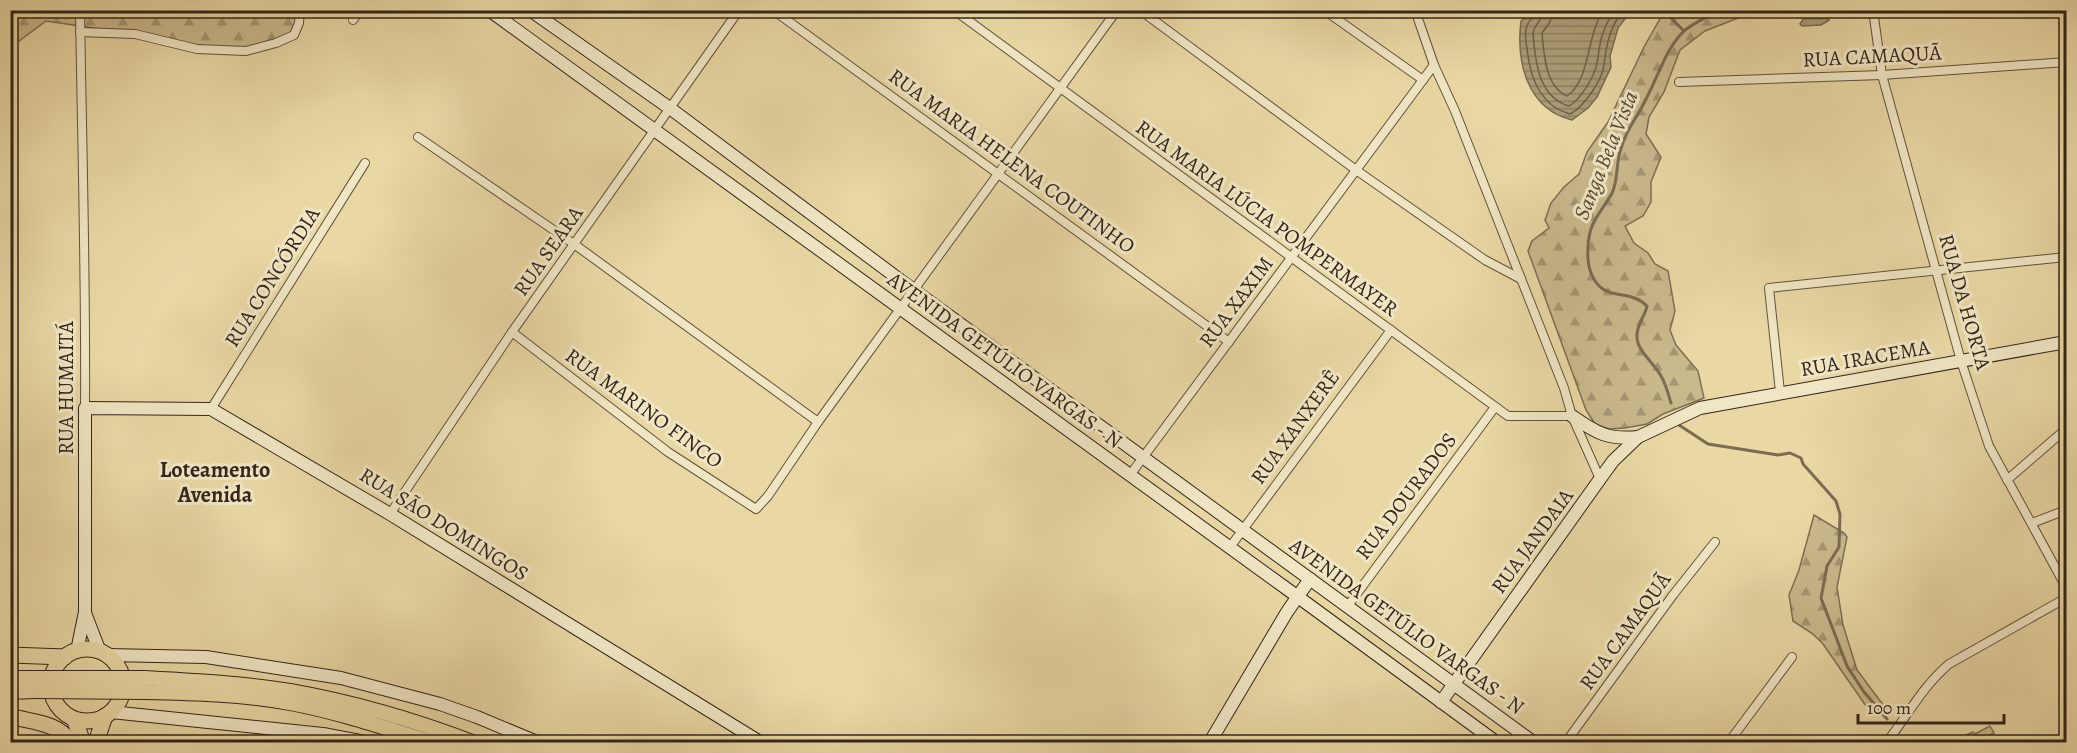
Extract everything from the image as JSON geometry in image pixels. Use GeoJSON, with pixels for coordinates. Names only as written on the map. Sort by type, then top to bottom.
{"type":"FeatureCollection","features":[{"type":"Feature","properties":{"kind":"highway"},"geometry":{"type":"LineString","coordinates":[[10,655],[103,653],[116,664],[123,684],[120,699],[108,714],[96,742]]}},
{"type":"Feature","properties":{"kind":"highway"},"geometry":{"type":"LineString","coordinates":[[71,654],[53,675],[52,689],[57,704],[71,717],[83,742]]}},
{"type":"Feature","properties":{"kind":"highway"},"geometry":{"type":"LineString","coordinates":[[14,718],[71,717],[90,721],[108,714]]}},
{"type":"Feature","properties":{"kind":"highway"},"geometry":{"type":"LineString","coordinates":[[14,718],[56,728],[71,742]]}},
{"type":"Feature","properties":{"kind":"main road"},"geometry":{"type":"LineString","coordinates":[[10,678],[34,685],[144,685],[202,682],[289,691],[372,710],[472,742]]}},
{"type":"Feature","properties":{"kind":"main road"},"geometry":{"type":"LineString","coordinates":[[10,692],[34,685]]}},
{"type":"Feature","properties":{"kind":"main road"},"geometry":{"type":"LineString","coordinates":[[144,685],[289,703],[358,720],[431,742]]}},
{"type":"Feature","properties":{"kind":"street","name":"RUA HUMAITÁ"},"geometry":{"type":"LineString","coordinates":[[71,654],[85,612],[86,278],[84,164],[81,138],[80,10]]}},
{"type":"Feature","properties":{"kind":"street"},"geometry":{"type":"LineString","coordinates":[[80,32],[135,34],[198,49],[246,51],[276,43],[294,35],[299,23],[300,10]]}},
{"type":"Feature","properties":{"kind":"street"},"geometry":{"type":"LineString","coordinates":[[353,20],[360,10]]}},
{"type":"Feature","properties":{"kind":"street","name":"AVENIDA GETÚLIO VARGAS - N"},"geometry":{"type":"LineString","coordinates":[[489,10],[1496,742]]}},
{"type":"Feature","properties":{"kind":"street","name":"AVENIDA GETÚLIO VARGAS - N"},"geometry":{"type":"LineString","coordinates":[[530,10],[671,109],[914,291],[1533,742]]}},
{"type":"Feature","properties":{"kind":"street","name":"RUA SEARA"},"geometry":{"type":"LineString","coordinates":[[390,514],[512,332],[739,10]]}},
{"type":"Feature","properties":{"kind":"street","name":"RUA MARIA HELENA COUTINHO"},"geometry":{"type":"LineString","coordinates":[[773,10],[1229,342]]}},
{"type":"Feature","properties":{"kind":"street","name":"RUA MARIA LÚCIA POMPERMAYER"},"geometry":{"type":"LineString","coordinates":[[954,10],[1508,416],[1572,416]]}},
{"type":"Feature","properties":{"kind":"street"},"geometry":{"type":"LineString","coordinates":[[418,137],[574,244],[818,422],[1117,10]]}},
{"type":"Feature","properties":{"kind":"street"},"geometry":{"type":"LineString","coordinates":[[1140,10],[1356,170],[1485,260],[1521,279]]}},
{"type":"Feature","properties":{"kind":"street"},"geometry":{"type":"LineString","coordinates":[[1324,10],[1423,80]]}},
{"type":"Feature","properties":{"kind":"street"},"geometry":{"type":"LineString","coordinates":[[1415,10],[1434,65],[1455,111],[1564,388],[1572,416],[1600,479]]}},
{"type":"Feature","properties":{"kind":"street","name":"RUA DA HORTA"},"geometry":{"type":"LineString","coordinates":[[1873,10],[1881,75],[1961,361],[1989,446],[2067,587]]}},
{"type":"Feature","properties":{"kind":"street","name":"RUA CAMAQUÃ"},"geometry":{"type":"LineString","coordinates":[[1679,82],[1881,75],[2067,62]]}},
{"type":"Feature","properties":{"kind":"street","name":"RUA XAXIM"},"geometry":{"type":"LineString","coordinates":[[1130,475],[1434,65]]}},
{"type":"Feature","properties":{"kind":"street","name":"RUA CONCÓRDIA"},"geometry":{"type":"LineString","coordinates":[[211,409],[364,164]]}},
{"type":"Feature","properties":{"kind":"street"},"geometry":{"type":"LineString","coordinates":[[1780,392],[1769,288],[2067,257]]}},
{"type":"Feature","properties":{"kind":"street","name":"RUA XANXERÊ"},"geometry":{"type":"LineString","coordinates":[[1230,547],[1390,330]]}},
{"type":"Feature","properties":{"kind":"street","name":"RUA MARINO FINCO"},"geometry":{"type":"LineString","coordinates":[[512,332],[668,452],[756,509],[768,496],[818,422]]}},
{"type":"Feature","properties":{"kind":"street","name":"RUA IRACEMA"},"geometry":{"type":"LineString","coordinates":[[1672,420],[1700,408],[1780,392],[2067,342]]}},
{"type":"Feature","properties":{"kind":"street","name":"RUA DOURADOS"},"geometry":{"type":"LineString","coordinates":[[1347,607],[1495,407]]}},
{"type":"Feature","properties":{"kind":"street","name":"RUA SÃO DOMINGOS"},"geometry":{"type":"LineString","coordinates":[[86,408],[211,409],[314,467],[760,742]]}},
{"type":"Feature","properties":{"kind":"street"},"geometry":{"type":"LineString","coordinates":[[1572,416],[1593,432],[1618,439],[1638,437]]}},
{"type":"Feature","properties":{"kind":"street","name":"RUA JANDAIA"},"geometry":{"type":"LineString","coordinates":[[1441,702],[1613,461],[1638,437],[1672,420]]}},
{"type":"Feature","properties":{"kind":"street"},"geometry":{"type":"LineString","coordinates":[[2007,480],[2067,429]]}},
{"type":"Feature","properties":{"kind":"street"},"geometry":{"type":"LineString","coordinates":[[2032,523],[2067,510]]}},
{"type":"Feature","properties":{"kind":"street","name":"RUA CAMAQUÃ"},"geometry":{"type":"LineString","coordinates":[[1566,742],[1673,595],[1715,542]]}},
{"type":"Feature","properties":{"kind":"street"},"geometry":{"type":"LineString","coordinates":[[1210,742],[1297,596],[1310,579]]}},
{"type":"Feature","properties":{"kind":"street"},"geometry":{"type":"LineString","coordinates":[[1887,742],[1937,675],[1962,656],[2067,598]]}},
{"type":"Feature","properties":{"kind":"street","name":"RUA HUMAITÁ"},"geometry":{"type":"LineString","coordinates":[[85,612],[103,653]]}},
{"type":"Feature","properties":{"kind":"street"},"geometry":{"type":"LineString","coordinates":[[103,653],[206,657],[341,678],[440,704],[537,742]]}},
{"type":"Feature","properties":{"kind":"street"},"geometry":{"type":"LineString","coordinates":[[1388,663],[1402,656],[1430,667]]}},
{"type":"Feature","properties":{"kind":"street"},"geometry":{"type":"LineString","coordinates":[[1729,742],[1792,657]]}},
{"type":"Feature","properties":{"kind":"street"},"geometry":{"type":"LineString","coordinates":[[108,714],[323,734],[365,742]]}},
{"type":"Feature","properties":{"kind":"green space"},"geometry":{"type":"Polygon","coordinates":[[[11,11],[300,11],[294,35],[246,51],[197,49],[135,34],[46,21],[11,47],[11,11]]]}},
{"type":"Feature","properties":{"kind":"green space"},"geometry":{"type":"Polygon","coordinates":[[[1666,11],[1756,11],[1705,31],[1680,50],[1664,92],[1649,117],[1646,134],[1661,157],[1651,182],[1651,202],[1643,216],[1625,226],[1634,243],[1648,253],[1655,264],[1668,271],[1675,311],[1670,330],[1676,345],[1698,371],[1704,398],[1663,414],[1647,424],[1609,429],[1595,424],[1586,410],[1528,251],[1532,241],[1549,228],[1545,220],[1551,203],[1579,174],[1587,152],[1608,122],[1644,47],[1666,11]]]}},
{"type":"Feature","properties":{"kind":"green space"},"geometry":{"type":"Polygon","coordinates":[[[1814,515],[1847,537],[1837,587],[1843,625],[1857,670],[1884,706],[1866,706],[1823,644],[1813,634],[1793,621],[1789,595],[1799,570],[1814,515]]]}},
{"type":"Feature","properties":{"kind":"green space"},"geometry":{"type":"Polygon","coordinates":[[[1990,726],[1994,733],[1976,742],[1950,742],[1973,732],[1975,734],[1990,726]]]}},
{"type":"Feature","properties":{"kind":"water"},"geometry":{"type":"Polygon","coordinates":[[[1533,10],[1631,11],[1618,28],[1610,56],[1611,67],[1597,97],[1588,108],[1572,120],[1544,106],[1528,82],[1521,52],[1521,21],[1533,10]]]}},
{"type":"Feature","properties":{"kind":"water"},"geometry":{"type":"Polygon","coordinates":[[[1809,10],[1828,11],[1829,20],[1821,25],[1802,26],[1800,24],[1809,10]]]}},
{"type":"Feature","properties":{"kind":"waterway"},"geometry":{"type":"LineString","coordinates":[[1662,10],[1684,31]]}},
{"type":"Feature","properties":{"kind":"waterway","name":"Sanga Bela Vista"},"geometry":{"type":"LineString","coordinates":[[1671,403],[1663,379],[1638,342],[1638,329],[1647,306],[1640,300],[1602,289],[1596,283],[1589,268],[1588,242],[1593,224],[1614,188],[1622,144],[1667,55],[1684,31],[1719,10]]}},
{"type":"Feature","properties":{"kind":"waterway","name":"Sanga Bela Vista"},"geometry":{"type":"LineString","coordinates":[[1679,425],[1708,444],[1778,455],[1790,453],[1801,458],[1803,464],[1836,501],[1840,514],[1839,547],[1827,566],[1821,598],[1847,666],[1864,692],[1887,719]]}},
{"type":"Feature","properties":{"kind":"district","name":"Loteamento Avenida"},"geometry":{"type":"Point","coordinates":[215,482]}}]}
